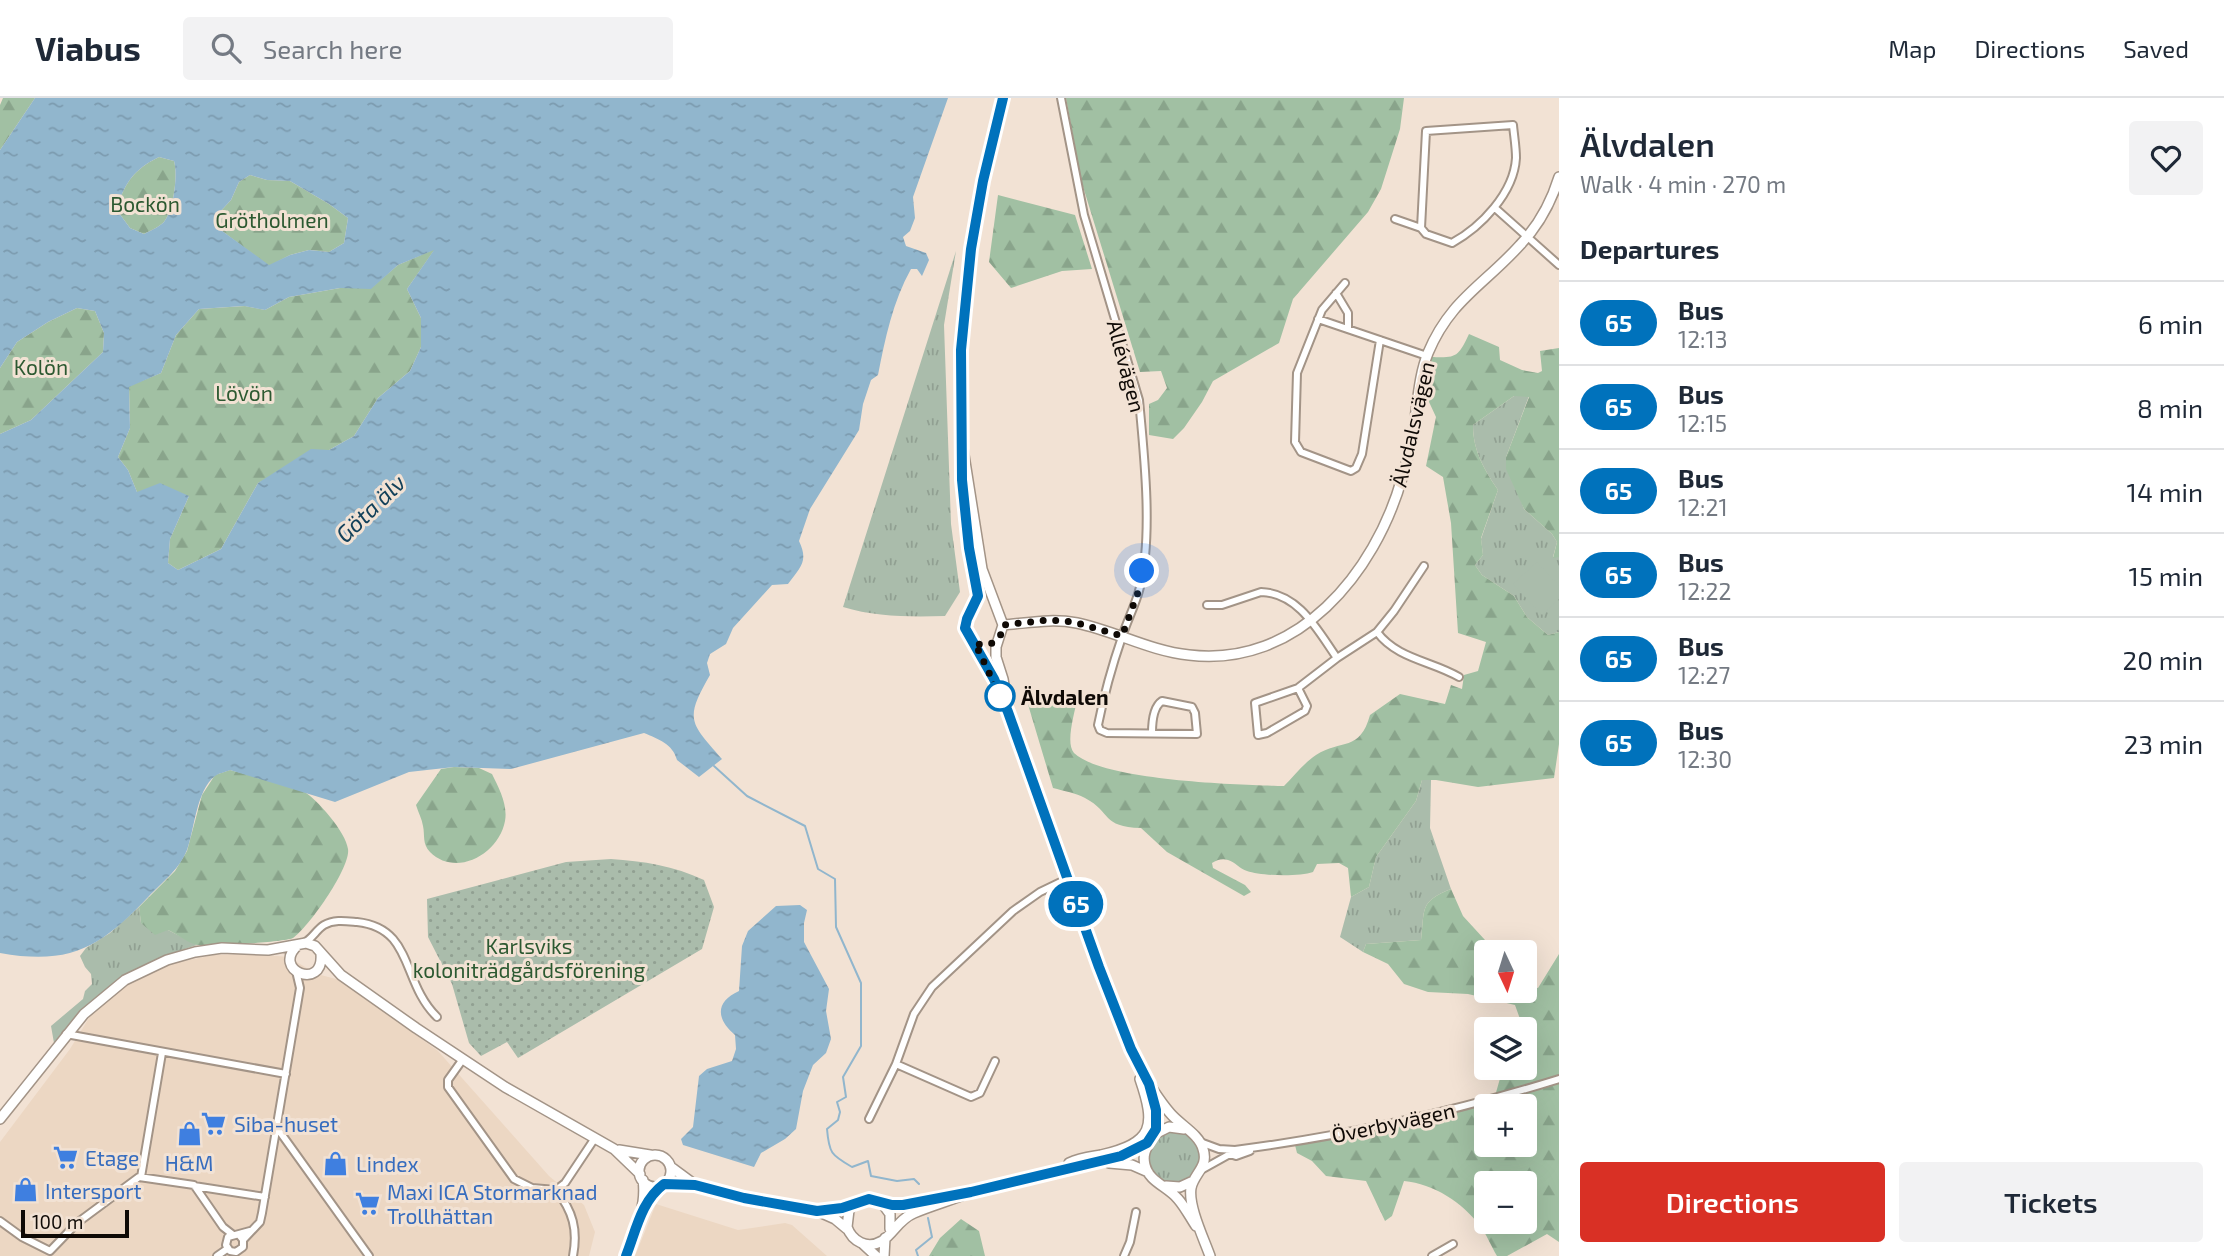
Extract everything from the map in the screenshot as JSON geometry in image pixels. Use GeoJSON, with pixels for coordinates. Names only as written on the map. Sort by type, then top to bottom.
{"type":"FeatureCollection","features":[{"type":"Feature","properties":{"kind":"main road"},"geometry":{"type":"LineString","coordinates":[[1003,98],[983,181],[966,288],[960,409],[963,449],[982,569],[1003,625],[996,657],[1003,679],[1008,712]]}},
{"type":"Feature","properties":{"kind":"main road","name":"Älvdalsvägen"},"geometry":{"type":"LineString","coordinates":[[1003,625],[1048,620],[1074,622],[1172,652],[1210,656],[1257,648],[1294,632],[1310,621],[1345,589],[1366,560],[1382,530],[1403,476],[1427,356],[1448,314],[1527,237],[1550,203],[1559,177]]}},
{"type":"Feature","properties":{"kind":"main road"},"geometry":{"type":"LineString","coordinates":[[963,449],[962,480],[966,525],[978,596],[965,628],[1008,712],[1067,879],[1138,1063],[1149,1084],[1200,1142],[1205,1155],[1203,1169],[1193,1181],[1180,1187],[1166,1186]]}},
{"type":"Feature","properties":{"kind":"main road"},"geometry":{"type":"LineString","coordinates":[[971,613],[985,608],[997,612]]}},
{"type":"Feature","properties":{"kind":"main road"},"geometry":{"type":"LineString","coordinates":[[975,643],[987,645],[998,640]]}},
{"type":"Feature","properties":{"kind":"main road"},"geometry":{"type":"LineString","coordinates":[[290,962],[292,952],[301,944]]}},
{"type":"Feature","properties":{"kind":"main road"},"geometry":{"type":"LineString","coordinates":[[0,1119],[84,1014],[114,987],[138,972],[166,960],[222,948],[268,950],[310,944],[341,975],[463,1059],[505,1087],[614,1149],[650,1185],[695,1185],[744,1198],[817,1211],[835,1219],[876,1256]]}},
{"type":"Feature","properties":{"kind":"main road"},"geometry":{"type":"LineString","coordinates":[[268,950],[290,962],[296,971],[341,975]]}},
{"type":"Feature","properties":{"kind":"main road"},"geometry":{"type":"LineString","coordinates":[[312,973],[321,964],[319,951]]}},
{"type":"Feature","properties":{"kind":"main road"},"geometry":{"type":"LineString","coordinates":[[1059,1169],[1075,1161],[1124,1148],[1144,1135],[1150,1117],[1138,1063]]}},
{"type":"Feature","properties":{"kind":"main road"},"geometry":{"type":"LineString","coordinates":[[1149,1084],[1157,1120],[1154,1135]]}},
{"type":"Feature","properties":{"kind":"main road"},"geometry":{"type":"LineString","coordinates":[[817,1211],[853,1205],[869,1199],[882,1203],[915,1204],[971,1192],[1121,1156],[1169,1128],[1186,1129]]}},
{"type":"Feature","properties":{"kind":"main road"},"geometry":{"type":"LineString","coordinates":[[1147,1143],[1144,1159],[1148,1172],[1154,1180],[1166,1186],[1178,1198],[1202,1233]]}},
{"type":"Feature","properties":{"kind":"main road"},"geometry":{"type":"LineString","coordinates":[[614,1149],[662,1156],[671,1167],[695,1185]]}},
{"type":"Feature","properties":{"kind":"main road"},"geometry":{"type":"LineString","coordinates":[[626,1256],[641,1214],[644,1194],[642,1163],[651,1156]]}},
{"type":"Feature","properties":{"kind":"main road"},"geometry":{"type":"LineString","coordinates":[[1090,1164],[1121,1163],[1148,1172]]}},
{"type":"Feature","properties":{"kind":"main road"},"geometry":{"type":"LineString","coordinates":[[641,1214],[670,1178],[671,1167]]}},
{"type":"Feature","properties":{"kind":"main road"},"geometry":{"type":"LineString","coordinates":[[1193,1181],[1192,1202],[1210,1256]]}},
{"type":"Feature","properties":{"kind":"main road"},"geometry":{"type":"LineString","coordinates":[[863,1244],[873,1244],[914,1213],[971,1192]]}},
{"type":"Feature","properties":{"kind":"main road"},"geometry":{"type":"LineString","coordinates":[[882,1203],[891,1214],[884,1256]]}},
{"type":"Feature","properties":{"kind":"main road"},"geometry":{"type":"LineString","coordinates":[[848,1230],[847,1217],[853,1205]]}},
{"type":"Feature","properties":{"kind":"street","name":"Allévägen"},"geometry":{"type":"LineString","coordinates":[[1061,98],[1084,215],[1139,400],[1146,503],[1145,555],[1140,587],[1105,689],[1098,725],[1100,730],[1107,733],[1152,733]]}},
{"type":"Feature","properties":{"kind":"street"},"geometry":{"type":"LineString","coordinates":[[1395,219],[1452,243],[1462,237],[1495,208],[1507,187],[1516,161],[1513,125],[1426,131],[1421,228]]}},
{"type":"Feature","properties":{"kind":"street"},"geometry":{"type":"LineString","coordinates":[[1495,208],[1559,265]]}},
{"type":"Feature","properties":{"kind":"street"},"geometry":{"type":"LineString","coordinates":[[1345,283],[1318,319],[1297,373],[1296,446],[1301,452],[1351,471],[1356,468],[1362,454],[1380,340]]}},
{"type":"Feature","properties":{"kind":"street"},"geometry":{"type":"LineString","coordinates":[[1336,293],[1348,313],[1348,328]]}},
{"type":"Feature","properties":{"kind":"street"},"geometry":{"type":"LineString","coordinates":[[1318,319],[1427,356]]}},
{"type":"Feature","properties":{"kind":"street"},"geometry":{"type":"LineString","coordinates":[[1298,688],[1307,706],[1305,711],[1267,733],[1258,735],[1255,703],[1298,688],[1377,632],[1424,566]]}},
{"type":"Feature","properties":{"kind":"street"},"geometry":{"type":"LineString","coordinates":[[1207,605],[1222,605],[1261,592],[1295,603],[1337,658]]}},
{"type":"Feature","properties":{"kind":"street"},"geometry":{"type":"LineString","coordinates":[[1377,632],[1388,646],[1397,651],[1442,667],[1459,677]]}},
{"type":"Feature","properties":{"kind":"street"},"geometry":{"type":"LineString","coordinates":[[1162,701],[1192,707],[1195,712],[1197,734],[1152,733],[1157,704],[1162,701]]}},
{"type":"Feature","properties":{"kind":"street"},"geometry":{"type":"LineString","coordinates":[[869,1119],[897,1065],[914,1014],[932,987],[1013,911],[1067,879]]}},
{"type":"Feature","properties":{"kind":"street"},"geometry":{"type":"LineString","coordinates":[[301,944],[315,936],[323,925],[334,922],[364,923],[380,927],[397,942],[419,994],[437,1017]]}},
{"type":"Feature","properties":{"kind":"street"},"geometry":{"type":"LineString","coordinates":[[315,936],[319,951]]}},
{"type":"Feature","properties":{"kind":"street"},"geometry":{"type":"LineString","coordinates":[[226,1240],[239,1239],[260,1222],[300,988],[296,971]]}},
{"type":"Feature","properties":{"kind":"street"},"geometry":{"type":"LineString","coordinates":[[300,988],[312,973]]}},
{"type":"Feature","properties":{"kind":"street"},"geometry":{"type":"LineString","coordinates":[[66,1034],[286,1074]]}},
{"type":"Feature","properties":{"kind":"street"},"geometry":{"type":"LineString","coordinates":[[141,1178],[162,1053]]}},
{"type":"Feature","properties":{"kind":"street"},"geometry":{"type":"LineString","coordinates":[[463,1059],[448,1080],[448,1087],[514,1179],[532,1188],[556,1191],[565,1183],[595,1138]]}},
{"type":"Feature","properties":{"kind":"street"},"geometry":{"type":"LineString","coordinates":[[897,1065],[971,1097],[980,1093],[995,1061]]}},
{"type":"Feature","properties":{"kind":"street","name":"Överbyvägen"},"geometry":{"type":"LineString","coordinates":[[1200,1142],[1219,1149],[1235,1150],[1265,1146],[1405,1121],[1484,1102],[1559,1079]]}},
{"type":"Feature","properties":{"kind":"street"},"geometry":{"type":"LineString","coordinates":[[276,1131],[280,1132],[369,1256]]}},
{"type":"Feature","properties":{"kind":"street","name":"Överbyvägen"},"geometry":{"type":"LineString","coordinates":[[1203,1169],[1230,1154],[1236,1156],[1265,1146]]}},
{"type":"Feature","properties":{"kind":"street"},"geometry":{"type":"LineString","coordinates":[[0,1221],[22,1237],[50,1251],[85,1216],[141,1178],[265,1197]]}},
{"type":"Feature","properties":{"kind":"street"},"geometry":{"type":"LineString","coordinates":[[194,1185],[223,1227],[239,1239],[241,1255]]}},
{"type":"Feature","properties":{"kind":"street"},"geometry":{"type":"LineString","coordinates":[[556,1191],[573,1217],[576,1236],[573,1256]]}},
{"type":"Feature","properties":{"kind":"street"},"geometry":{"type":"LineString","coordinates":[[1124,1256],[1130,1242],[1136,1212]]}},
{"type":"Feature","properties":{"kind":"street"},"geometry":{"type":"LineString","coordinates":[[223,1227],[227,1249]]}},
{"type":"Feature","properties":{"kind":"street"},"geometry":{"type":"LineString","coordinates":[[1432,1256],[1453,1244]]}},
{"type":"Feature","properties":{"kind":"street"},"geometry":{"type":"LineString","coordinates":[[227,1249],[241,1255]]}},
{"type":"Feature","properties":{"kind":"street"},"geometry":{"type":"LineString","coordinates":[[217,1256],[227,1249]]}},
{"type":"Feature","properties":{"kind":"shaded area"},"geometry":{"type":"Polygon","coordinates":[[[214,955],[288,957],[317,974],[336,979],[438,1051],[549,1176],[584,1205],[595,1232],[589,1256],[0,1256],[0,1142],[70,1049],[95,1008],[130,981],[174,963],[214,955]]]}},
{"type":"Feature","properties":{"kind":"shaded area"},"geometry":{"type":"Polygon","coordinates":[[[656,1204],[738,1230],[785,1223],[792,1225],[827,1256],[635,1256],[656,1204]]]}},
{"type":"Feature","properties":{"kind":"green space"},"geometry":{"type":"Polygon","coordinates":[[[3,98],[35,98],[0,150],[0,105],[3,98]]]}},
{"type":"Feature","properties":{"kind":"green space"},"geometry":{"type":"Polygon","coordinates":[[[1066,98],[1404,98],[1400,129],[1381,189],[1368,212],[1293,299],[1279,343],[1213,381],[1202,402],[1173,439],[1149,435],[1149,404],[1158,400],[1167,388],[1161,371],[1140,372],[1081,180],[1066,98]]]}},
{"type":"Feature","properties":{"kind":"green space","name":"Bockön"},"geometry":{"type":"Polygon","coordinates":[[[159,157],[174,161],[176,174],[173,200],[164,222],[144,234],[130,228],[116,209],[132,178],[159,157]]]}},
{"type":"Feature","properties":{"kind":"green space","name":"Grötholmen"},"geometry":{"type":"Polygon","coordinates":[[[250,175],[267,180],[290,181],[329,204],[348,218],[344,243],[329,252],[309,250],[290,255],[269,266],[218,228],[218,214],[231,200],[239,182],[250,175]]]}},
{"type":"Feature","properties":{"kind":"green space"},"geometry":{"type":"Polygon","coordinates":[[[998,195],[1075,215],[1092,269],[1062,271],[1011,288],[989,262],[998,195]]]}},
{"type":"Feature","properties":{"kind":"green space","name":"Lövön"},"geometry":{"type":"Polygon","coordinates":[[[435,249],[407,289],[421,318],[421,347],[410,371],[378,398],[354,436],[258,483],[221,549],[178,570],[168,563],[170,539],[189,496],[137,492],[128,470],[118,457],[130,428],[129,386],[161,373],[176,335],[199,309],[245,306],[265,310],[289,297],[340,288],[371,288],[398,265],[435,249]]]}},
{"type":"Feature","properties":{"kind":"green space"},"geometry":{"type":"Polygon","coordinates":[[[956,251],[944,325],[951,524],[960,592],[945,616],[880,615],[843,607],[956,251]]]}},
{"type":"Feature","properties":{"kind":"green space","name":"Kolön"},"geometry":{"type":"Polygon","coordinates":[[[77,308],[95,311],[104,333],[103,352],[31,420],[0,434],[0,368],[17,342],[48,322],[77,308]]]}},
{"type":"Feature","properties":{"kind":"green space"},"geometry":{"type":"Polygon","coordinates":[[[1469,334],[1499,347],[1500,360],[1522,370],[1538,373],[1542,371],[1540,351],[1559,348],[1559,557],[1553,558],[1557,542],[1552,534],[1524,509],[1506,469],[1506,457],[1529,397],[1514,396],[1473,425],[1480,459],[1498,490],[1481,538],[1483,555],[1475,565],[1482,575],[1514,596],[1527,617],[1548,635],[1559,632],[1559,744],[1554,778],[1478,787],[1422,780],[1416,801],[1376,857],[1369,887],[1351,897],[1348,868],[1339,863],[1317,864],[1313,872],[1307,874],[1280,875],[1247,871],[1226,859],[1212,863],[1213,868],[1245,885],[1251,892],[1244,896],[1167,852],[1141,828],[1119,825],[1094,803],[1074,793],[1053,788],[1024,691],[1077,700],[1070,735],[1071,748],[1074,753],[1090,762],[1113,770],[1174,780],[1284,786],[1316,755],[1355,740],[1366,727],[1370,715],[1400,694],[1445,704],[1451,685],[1462,689],[1464,675],[1478,671],[1486,642],[1458,633],[1451,523],[1443,477],[1426,466],[1436,417],[1423,389],[1431,357],[1456,354],[1469,334]]]}},
{"type":"Feature","properties":{"kind":"green space"},"geometry":{"type":"Polygon","coordinates":[[[1514,396],[1529,396],[1506,457],[1524,509],[1552,534],[1557,542],[1553,557],[1559,557],[1559,632],[1548,635],[1527,617],[1514,596],[1482,575],[1475,565],[1483,555],[1481,539],[1498,490],[1480,459],[1473,425],[1514,396]]]}},
{"type":"Feature","properties":{"kind":"green space"},"geometry":{"type":"Polygon","coordinates":[[[1537,562],[1559,586],[1559,599],[1542,615],[1513,584],[1537,562]]]}},
{"type":"Feature","properties":{"kind":"green space"},"geometry":{"type":"Polygon","coordinates":[[[479,768],[492,774],[502,797],[505,821],[501,833],[485,852],[475,859],[452,863],[440,859],[427,849],[416,805],[441,769],[479,768]]]}},
{"type":"Feature","properties":{"kind":"green space"},"geometry":{"type":"Polygon","coordinates":[[[230,770],[288,785],[309,795],[323,808],[346,842],[347,858],[343,869],[318,910],[293,938],[229,945],[197,945],[168,930],[155,935],[141,923],[139,907],[175,871],[187,851],[202,795],[215,775],[230,770]]]}},
{"type":"Feature","properties":{"kind":"green space"},"geometry":{"type":"Polygon","coordinates":[[[1422,780],[1431,780],[1430,828],[1451,889],[1428,902],[1421,940],[1366,944],[1363,952],[1340,937],[1351,897],[1369,887],[1376,857],[1416,801],[1422,780]]]}},
{"type":"Feature","properties":{"kind":"green space","name":"Karlsviks koloniträdgårdsförening"},"geometry":{"type":"Polygon","coordinates":[[[611,859],[658,865],[704,880],[714,907],[702,949],[518,1058],[507,1042],[481,1056],[469,1043],[452,984],[428,937],[427,899],[566,862],[611,859]]]}},
{"type":"Feature","properties":{"kind":"green space"},"geometry":{"type":"Polygon","coordinates":[[[1451,889],[1463,916],[1485,940],[1474,940],[1474,995],[1428,992],[1404,984],[1388,964],[1363,952],[1366,944],[1421,940],[1424,913],[1428,902],[1451,889]]]}},
{"type":"Feature","properties":{"kind":"green space"},"geometry":{"type":"Polygon","coordinates":[[[139,907],[141,923],[168,930],[197,945],[154,961],[117,982],[84,1008],[54,1043],[51,1026],[83,999],[85,991],[92,984],[91,974],[80,956],[86,948],[110,933],[139,907]]]}},
{"type":"Feature","properties":{"kind":"green space"},"geometry":{"type":"Polygon","coordinates":[[[1559,954],[1559,1242],[1547,1234],[1507,1256],[1497,1256],[1485,1234],[1537,1234],[1537,1171],[1474,1171],[1474,1218],[1456,1202],[1436,1190],[1404,1181],[1392,1216],[1385,1221],[1366,1181],[1326,1176],[1312,1161],[1297,1153],[1295,1145],[1350,1136],[1474,1107],[1474,1157],[1537,1157],[1537,1094],[1496,1094],[1500,1080],[1537,1080],[1537,1017],[1519,1017],[1515,1005],[1506,1003],[1537,1003],[1537,988],[1559,954]]]}},
{"type":"Feature","properties":{"kind":"green space"},"geometry":{"type":"Polygon","coordinates":[[[1174,1131],[1184,1133],[1192,1139],[1198,1147],[1198,1167],[1192,1175],[1184,1181],[1174,1183],[1164,1181],[1156,1175],[1150,1167],[1148,1157],[1150,1147],[1156,1139],[1164,1133],[1174,1131]]]}},
{"type":"Feature","properties":{"kind":"green space"},"geometry":{"type":"Polygon","coordinates":[[[961,1219],[979,1231],[985,1256],[929,1256],[940,1238],[961,1219]]]}},
{"type":"Feature","properties":{"kind":"water","name":"Göta älv"},"geometry":{"type":"Polygon","coordinates":[[[35,98],[948,98],[913,197],[915,218],[910,231],[903,237],[906,246],[926,253],[929,260],[922,276],[917,269],[911,269],[899,294],[878,375],[871,380],[863,404],[859,430],[810,509],[799,541],[803,554],[802,564],[788,584],[772,585],[733,628],[726,644],[710,654],[707,663],[710,675],[696,702],[694,720],[703,737],[722,759],[699,777],[677,760],[668,746],[644,733],[511,769],[454,767],[409,772],[335,802],[230,770],[215,776],[204,791],[187,850],[180,863],[133,913],[84,948],[47,957],[0,953],[0,434],[31,420],[103,352],[104,333],[95,311],[77,308],[48,322],[17,342],[0,368],[0,150],[35,98]],[[159,157],[132,178],[116,209],[130,228],[144,234],[164,222],[173,201],[176,174],[174,161],[159,157]],[[250,175],[239,182],[231,200],[218,214],[218,228],[269,265],[309,250],[329,252],[344,243],[348,218],[290,181],[267,180],[250,175]],[[434,250],[398,265],[371,289],[340,288],[289,297],[265,310],[244,306],[199,309],[176,335],[161,373],[129,387],[130,428],[118,457],[128,470],[137,492],[160,483],[189,496],[170,539],[168,563],[178,570],[221,549],[258,483],[311,449],[329,450],[354,436],[378,398],[410,371],[421,347],[421,318],[407,289],[434,250]]]}},
{"type":"Feature","properties":{"kind":"water"},"geometry":{"type":"Polygon","coordinates":[[[800,905],[807,910],[804,942],[829,989],[826,1011],[831,1039],[826,1053],[813,1065],[803,1091],[796,1129],[761,1153],[754,1167],[683,1145],[681,1139],[693,1127],[699,1076],[707,1069],[732,1061],[736,1049],[735,1035],[724,1023],[721,1011],[726,1000],[739,991],[742,946],[748,931],[776,906],[800,905]]]}},
{"type":"Feature","properties":{"kind":"waterway"},"geometry":{"type":"LineString","coordinates":[[714,766],[747,796],[805,826],[818,869],[835,879],[836,927],[861,983],[861,1046],[843,1077],[846,1097],[837,1102],[840,1112],[838,1120],[827,1129],[832,1153],[852,1167],[868,1161],[871,1176],[897,1181],[914,1179],[919,1184]]}},
{"type":"Feature","properties":{"kind":"waterway"},"geometry":{"type":"LineString","coordinates":[[918,1256],[916,1250],[932,1237],[928,1218]]}},
{"type":"Feature","properties":{"kind":"bus line","name":"65"},"geometry":{"type":"LineString","coordinates":[[626,1256],[641,1214],[652,1196],[664,1184],[695,1185],[744,1198],[817,1211],[842,1208],[869,1199],[892,1205],[915,1204],[1121,1156],[1147,1143],[1156,1129],[1156,1110],[1149,1084],[1131,1049],[1099,967],[1008,712],[994,679],[965,628],[975,607],[978,586],[969,548],[962,480],[961,350],[971,249],[983,181],[1003,98]]}},
{"type":"Feature","properties":{"kind":"place","name":"Älvdalen"},"geometry":{"type":"Point","coordinates":[1000,696]}},
{"type":"Feature","properties":{"kind":"place","name":"Siba-huset"},"geometry":{"type":"Point","coordinates":[214,1123]}},
{"type":"Feature","properties":{"kind":"place","name":"H&M"},"geometry":{"type":"Point","coordinates":[189,1133]}},
{"type":"Feature","properties":{"kind":"place","name":"Etage"},"geometry":{"type":"Point","coordinates":[65,1157]}},
{"type":"Feature","properties":{"kind":"place","name":"Lindex"},"geometry":{"type":"Point","coordinates":[336,1163]}},
{"type":"Feature","properties":{"kind":"place","name":"Intersport"},"geometry":{"type":"Point","coordinates":[25,1190]}},
{"type":"Feature","properties":{"kind":"place","name":"Maxi ICA Stormarknad Trollhättan"},"geometry":{"type":"Point","coordinates":[367,1203]}},
{"type":"Feature","properties":{"kind":"route"},"geometry":{"type":"LineString","coordinates":[[1000,696],[975,643],[985,646],[994,643],[1002,635],[1003,625],[1048,620],[1074,622],[1122,636],[1140,587],[1142,571]]}}]}
